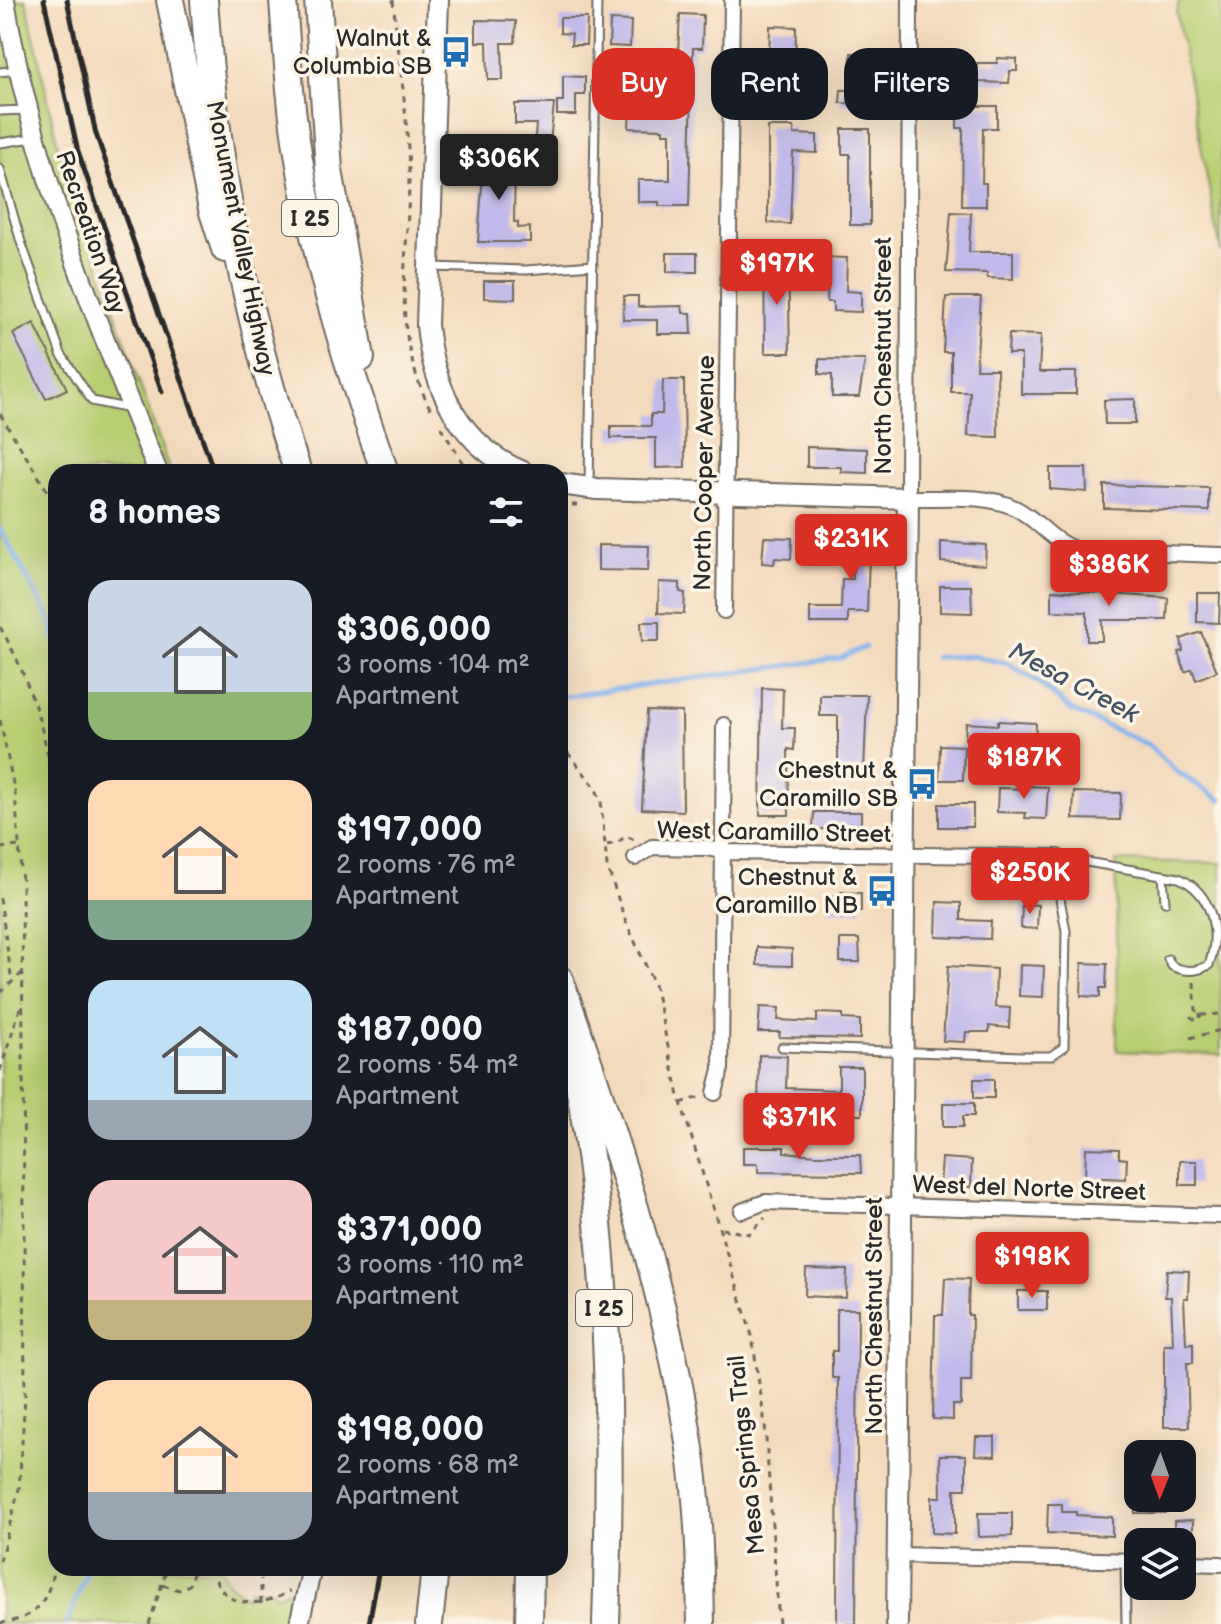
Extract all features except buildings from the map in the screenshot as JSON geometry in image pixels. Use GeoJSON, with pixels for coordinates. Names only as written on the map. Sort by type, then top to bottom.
{"type":"FeatureCollection","features":[{"type":"Feature","properties":{"kind":"highway"},"geometry":{"type":"LineString","coordinates":[[170,0],[212,209],[256,331]]}},
{"type":"Feature","properties":{"kind":"highway","name":"Monument Valley Highway"},"geometry":{"type":"LineString","coordinates":[[204,0],[209,73],[222,162],[256,331],[276,409],[295,464]]}},
{"type":"Feature","properties":{"kind":"highway","name":"I 25"},"geometry":{"type":"LineString","coordinates":[[283,0],[298,157],[312,228],[382,464]]}},
{"type":"Feature","properties":{"kind":"highway"},"geometry":{"type":"LineString","coordinates":[[318,0],[321,93],[329,170],[357,329],[370,430]]}},
{"type":"Feature","properties":{"kind":"highway"},"geometry":{"type":"LineString","coordinates":[[568,1004],[634,1204],[664,1312],[696,1493],[701,1624]]}},
{"type":"Feature","properties":{"kind":"highway","name":"I 25"},"geometry":{"type":"LineString","coordinates":[[568,1038],[588,1147],[601,1264],[609,1385],[606,1624]]}},
{"type":"Feature","properties":{"kind":"highway"},"geometry":{"type":"LineString","coordinates":[[429,1624],[434,1576]]}},
{"type":"Feature","properties":{"kind":"highway"},"geometry":{"type":"LineString","coordinates":[[529,1624],[530,1576]]}},
{"type":"Feature","properties":{"kind":"main road"},"geometry":{"type":"LineString","coordinates":[[438,0],[429,352],[439,386],[456,418],[492,455],[508,464]]}},
{"type":"Feature","properties":{"kind":"main road"},"geometry":{"type":"LineString","coordinates":[[568,485],[726,494],[908,498]]}},
{"type":"Feature","properties":{"kind":"main road","name":"North Chestnut Street"},"geometry":{"type":"LineString","coordinates":[[897,1624],[908,498]]}},
{"type":"Feature","properties":{"kind":"street","name":"Recreation Way"},"geometry":{"type":"LineString","coordinates":[[5,0],[9,71],[28,110],[52,201],[155,464]]}},
{"type":"Feature","properties":{"kind":"street","name":"North Cooper Avenue"},"geometry":{"type":"LineString","coordinates":[[724,611],[732,0]]}},
{"type":"Feature","properties":{"kind":"street","name":"North Chestnut Street"},"geometry":{"type":"LineString","coordinates":[[908,498],[910,0]]}},
{"type":"Feature","properties":{"kind":"street"},"geometry":{"type":"LineString","coordinates":[[908,498],[1000,502],[1024,513],[1049,535],[1077,550],[1221,555]]}},
{"type":"Feature","properties":{"kind":"street"},"geometry":{"type":"LineString","coordinates":[[715,1093],[721,1069],[726,852],[724,725]]}},
{"type":"Feature","properties":{"kind":"street","name":"West Caramillo Street"},"geometry":{"type":"LineString","coordinates":[[635,858],[652,847],[905,857],[1058,857]]}},
{"type":"Feature","properties":{"kind":"street","name":"West del Norte Street"},"geometry":{"type":"LineString","coordinates":[[742,1211],[765,1202],[1221,1216]]}},
{"type":"Feature","properties":{"kind":"street"},"geometry":{"type":"LineString","coordinates":[[898,1555],[1124,1561]]}},
{"type":"Feature","properties":{"kind":"street"},"geometry":{"type":"LineString","coordinates":[[1196,1563],[1221,1564]]}},
{"type":"Feature","properties":{"kind":"street"},"geometry":{"type":"LineString","coordinates":[[299,1624],[310,1576]]}},
{"type":"Feature","properties":{"kind":"lane"},"geometry":{"type":"LineString","coordinates":[[589,488],[597,0]]}},
{"type":"Feature","properties":{"kind":"lane"},"geometry":{"type":"LineString","coordinates":[[0,111],[28,110]]}},
{"type":"Feature","properties":{"kind":"lane"},"geometry":{"type":"LineString","coordinates":[[0,143],[35,138]]}},
{"type":"Feature","properties":{"kind":"lane"},"geometry":{"type":"LineString","coordinates":[[0,169],[21,242],[61,354],[92,401],[133,410]]}},
{"type":"Feature","properties":{"kind":"lane"},"geometry":{"type":"LineString","coordinates":[[429,267],[526,270],[593,265]]}},
{"type":"Feature","properties":{"kind":"lane"},"geometry":{"type":"LineString","coordinates":[[782,1047],[1051,1056],[1064,1047],[1066,931],[1056,877],[1058,857],[1163,876],[1194,885],[1211,908],[1213,927],[1209,965],[1200,970],[1180,970],[1172,966],[1168,959]]}},
{"type":"Feature","properties":{"kind":"lane"},"geometry":{"type":"LineString","coordinates":[[1163,876],[1165,902]]}},
{"type":"Feature","properties":{"kind":"lane"},"geometry":{"type":"LineString","coordinates":[[1126,1624],[1128,1600]]}},
{"type":"Feature","properties":{"kind":"path"},"geometry":{"type":"LineString","coordinates":[[0,414],[48,492]]}},
{"type":"Feature","properties":{"kind":"path"},"geometry":{"type":"LineString","coordinates":[[0,627],[15,654],[38,715],[48,754]]}},
{"type":"Feature","properties":{"kind":"path"},"geometry":{"type":"LineString","coordinates":[[0,720],[15,793],[20,846],[24,1442],[19,1489],[0,1561]]}},
{"type":"Feature","properties":{"kind":"path","name":"Mesa Springs Trail"},"geometry":{"type":"LineString","coordinates":[[568,753],[595,787],[607,845],[607,866],[654,984],[681,1103],[743,1300],[760,1379],[779,1624]]}},
{"type":"Feature","properties":{"kind":"path"},"geometry":{"type":"LineString","coordinates":[[607,845],[617,843],[626,836],[652,847]]}},
{"type":"Feature","properties":{"kind":"path"},"geometry":{"type":"LineString","coordinates":[[0,848],[20,846]]}},
{"type":"Feature","properties":{"kind":"path"},"geometry":{"type":"LineString","coordinates":[[0,898],[12,982]]}},
{"type":"Feature","properties":{"kind":"path"},"geometry":{"type":"LineString","coordinates":[[0,993],[23,972]]}},
{"type":"Feature","properties":{"kind":"path"},"geometry":{"type":"LineString","coordinates":[[1194,994],[1196,1011],[1201,1015],[1221,1014]]}},
{"type":"Feature","properties":{"kind":"path"},"geometry":{"type":"LineString","coordinates":[[0,1071],[23,998]]}},
{"type":"Feature","properties":{"kind":"path"},"geometry":{"type":"LineString","coordinates":[[1196,1011],[1191,1014],[1193,1020],[1199,1021],[1201,1015]]}},
{"type":"Feature","properties":{"kind":"path"},"geometry":{"type":"LineString","coordinates":[[1190,1038],[1221,1030]]}},
{"type":"Feature","properties":{"kind":"path"},"geometry":{"type":"LineString","coordinates":[[681,1103],[715,1093]]}},
{"type":"Feature","properties":{"kind":"path"},"geometry":{"type":"LineString","coordinates":[[0,1623],[29,1617],[42,1604],[54,1576]]}},
{"type":"Feature","properties":{"kind":"path"},"geometry":{"type":"LineString","coordinates":[[149,1624],[165,1576]]}},
{"type":"Feature","properties":{"kind":"path"},"geometry":{"type":"LineString","coordinates":[[163,1585],[179,1590],[189,1585],[192,1576]]}},
{"type":"Feature","properties":{"kind":"path"},"geometry":{"type":"LineString","coordinates":[[214,1576],[230,1597],[247,1604],[261,1604],[290,1592],[292,1583]]}},
{"type":"Feature","properties":{"kind":"path"},"geometry":{"type":"LineString","coordinates":[[261,1579],[261,1604]]}},
{"type":"Feature","properties":{"kind":"green space"},"geometry":{"type":"Polygon","coordinates":[[[0,0],[26,0],[58,146],[167,464],[48,464],[48,1576],[225,1576],[228,1583],[246,1597],[250,1589],[272,1590],[275,1596],[300,1585],[288,1624],[0,1624],[0,0]]]}},
{"type":"Feature","properties":{"kind":"green space"},"geometry":{"type":"Polygon","coordinates":[[[1180,0],[1221,0],[1221,253],[1176,11],[1180,0]]]}},
{"type":"Feature","properties":{"kind":"green space"},"geometry":{"type":"Polygon","coordinates":[[[1116,861],[1221,863],[1221,1055],[1117,1051],[1116,861]]]}},
{"type":"Feature","properties":{"kind":"waterway"},"geometry":{"type":"LineString","coordinates":[[0,529],[48,615]]}},
{"type":"Feature","properties":{"kind":"waterway","name":"Mesa Creek"},"geometry":{"type":"LineString","coordinates":[[568,696],[841,658],[865,647]]}},
{"type":"Feature","properties":{"kind":"waterway","name":"Mesa Creek"},"geometry":{"type":"LineString","coordinates":[[935,657],[971,656],[1009,664],[1037,681],[1071,710],[1149,745],[1177,772],[1221,800]]}},
{"type":"Feature","properties":{"kind":"waterway"},"geometry":{"type":"LineString","coordinates":[[67,1624],[85,1576]]}},
{"type":"Feature","properties":{"kind":"railway"},"geometry":{"type":"LineString","coordinates":[[44,0],[78,152],[162,392]]}},
{"type":"Feature","properties":{"kind":"railway"},"geometry":{"type":"LineString","coordinates":[[67,0],[96,134],[211,464]]}},
{"type":"Feature","properties":{"kind":"railway"},"geometry":{"type":"LineString","coordinates":[[369,1624],[378,1576]]}},
{"type":"Feature","properties":{"kind":"place","name":"Walnut & Columbia SB"},"geometry":{"type":"Point","coordinates":[456,52]}},
{"type":"Feature","properties":{"kind":"place","name":"Chestnut & Caramillo SB"},"geometry":{"type":"Point","coordinates":[922,784]}},
{"type":"Feature","properties":{"kind":"place","name":"Chestnut & Caramillo NB"},"geometry":{"type":"Point","coordinates":[882,891]}}]}
